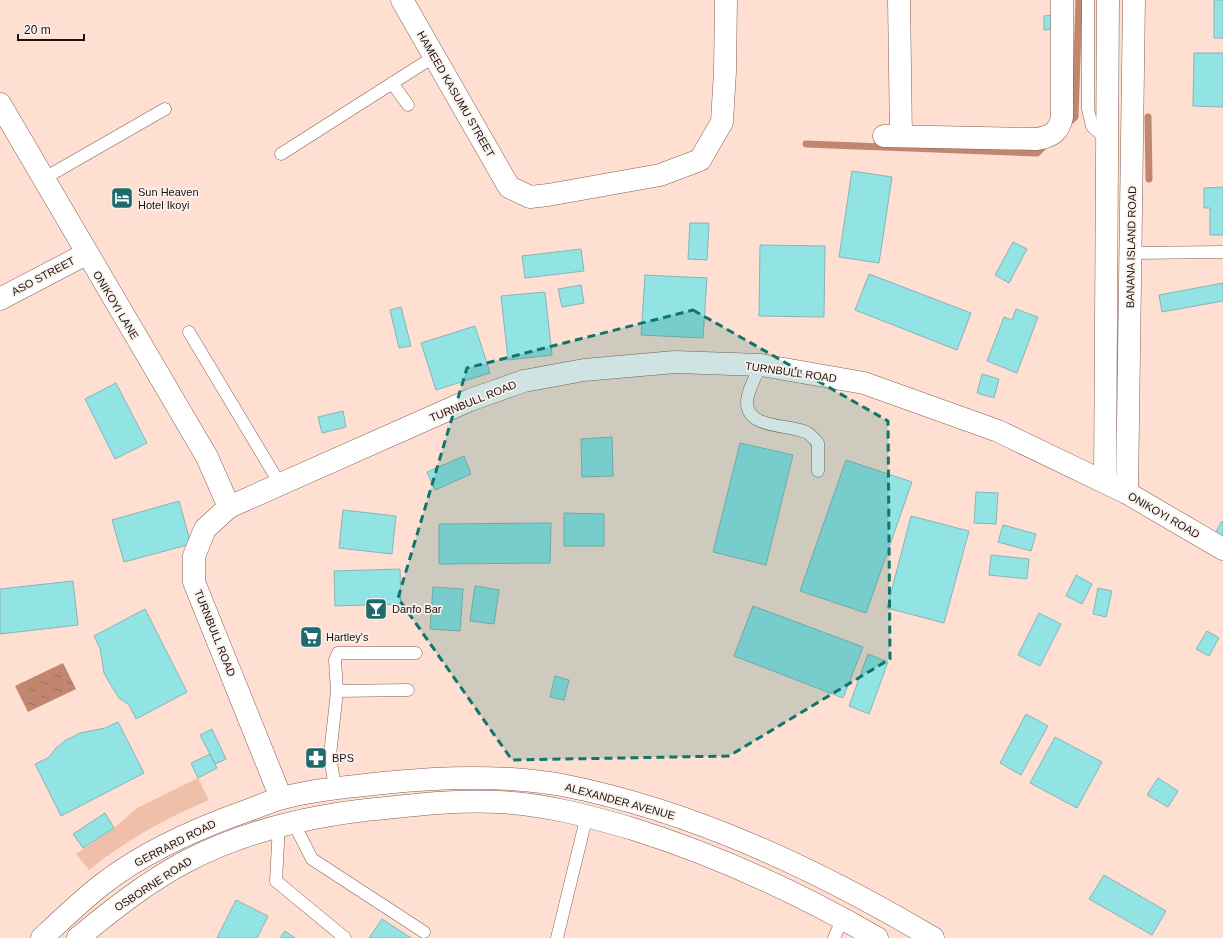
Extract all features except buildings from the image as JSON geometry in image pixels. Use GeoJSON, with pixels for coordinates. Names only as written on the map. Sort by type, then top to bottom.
{"type":"FeatureCollection","features":[{"type":"Feature","properties":{"kind":"street","name":"HAMEED KASUMU STREET"},"geometry":{"type":"LineString","coordinates":[[402,0],[509,187],[530,198],[660,175],[700,160],[722,122],[725,71],[726,0]]}},
{"type":"Feature","properties":{"kind":"street"},"geometry":{"type":"LineString","coordinates":[[899,0],[892,136],[1036,139],[1047,138],[1055,134],[1062,117],[1062,0]]}},
{"type":"Feature","properties":{"kind":"street"},"geometry":{"type":"LineString","coordinates":[[1105,482],[1108,0]]}},
{"type":"Feature","properties":{"kind":"street","name":"BANANA ISLAND ROAD"},"geometry":{"type":"LineString","coordinates":[[1127,494],[1134,0]]}},
{"type":"Feature","properties":{"kind":"street","name":"ONIKOYI LANE"},"geometry":{"type":"LineString","coordinates":[[0,104],[86,254],[206,457],[229,507]]}},
{"type":"Feature","properties":{"kind":"street","name":"ASO STREET"},"geometry":{"type":"LineString","coordinates":[[0,299],[86,254]]}},
{"type":"Feature","properties":{"kind":"street","name":"TURNBULL ROAD"},"geometry":{"type":"LineString","coordinates":[[282,798],[194,582],[194,556],[205,529],[229,507],[470,400],[524,381],[584,370],[675,362],[761,365],[864,383],[998,431],[1105,482]]}},
{"type":"Feature","properties":{"kind":"street","name":"ONIKOYI ROAD"},"geometry":{"type":"LineString","coordinates":[[1105,482],[1223,549]]}},
{"type":"Feature","properties":{"kind":"street","name":"ALEXANDER AVENUE"},"geometry":{"type":"LineString","coordinates":[[282,798],[335,789],[412,780],[457,778],[507,780],[561,785],[634,803],[694,821],[754,845],[811,872],[933,938]]}},
{"type":"Feature","properties":{"kind":"street","name":"GERRARD ROAD"},"geometry":{"type":"LineString","coordinates":[[42,938],[101,885],[144,856],[207,825],[282,798]]}},
{"type":"Feature","properties":{"kind":"street","name":"ALEXANDER AVENUE"},"geometry":{"type":"LineString","coordinates":[[286,824],[365,810],[447,802],[498,802],[550,808],[587,815],[685,845],[777,884],[843,918],[877,938]]}},
{"type":"Feature","properties":{"kind":"street","name":"OSBORNE ROAD"},"geometry":{"type":"LineString","coordinates":[[78,938],[122,902],[187,861],[228,843],[286,824]]}},
{"type":"Feature","properties":{"kind":"lane"},"geometry":{"type":"LineString","coordinates":[[1088,0],[1088,109],[1092,126],[1107,140]]}},
{"type":"Feature","properties":{"kind":"lane"},"geometry":{"type":"LineString","coordinates":[[281,154],[435,56]]}},
{"type":"Feature","properties":{"kind":"lane"},"geometry":{"type":"LineString","coordinates":[[392,83],[408,105]]}},
{"type":"Feature","properties":{"kind":"lane"},"geometry":{"type":"LineString","coordinates":[[44,179],[165,109]]}},
{"type":"Feature","properties":{"kind":"lane"},"geometry":{"type":"LineString","coordinates":[[1131,253],[1223,252]]}},
{"type":"Feature","properties":{"kind":"lane"},"geometry":{"type":"LineString","coordinates":[[188,332],[280,484]]}},
{"type":"Feature","properties":{"kind":"lane"},"geometry":{"type":"LineString","coordinates":[[761,365],[749,394],[747,403],[749,410],[756,418],[769,425],[808,433],[818,443],[818,471]]}},
{"type":"Feature","properties":{"kind":"lane"},"geometry":{"type":"LineString","coordinates":[[335,789],[330,755],[337,690],[335,660],[338,653],[416,653]]}},
{"type":"Feature","properties":{"kind":"lane"},"geometry":{"type":"LineString","coordinates":[[337,690],[408,690]]}},
{"type":"Feature","properties":{"kind":"lane"},"geometry":{"type":"LineString","coordinates":[[557,938],[587,815]]}},
{"type":"Feature","properties":{"kind":"lane"},"geometry":{"type":"LineString","coordinates":[[286,824],[312,859],[424,932]]}},
{"type":"Feature","properties":{"kind":"lane"},"geometry":{"type":"LineString","coordinates":[[286,824],[276,881],[345,938]]}},
{"type":"Feature","properties":{"kind":"lane"},"geometry":{"type":"LineString","coordinates":[[834,938],[843,918]]}},
{"type":"Feature","properties":{"kind":"highlighted area"},"geometry":{"type":"Polygon","coordinates":[[[693,310],[888,421],[890,659],[729,756],[512,760],[398,598],[467,368],[693,310]]]}},
{"type":"Feature","properties":{"kind":"shaded area"},"geometry":{"type":"Polygon","coordinates":[[[198,778],[209,800],[177,814],[147,830],[117,849],[89,870],[76,854],[114,828],[137,808],[198,778]]]}},
{"type":"Feature","properties":{"kind":"water"},"geometry":{"type":"Polygon","coordinates":[[[63,663],[76,689],[28,712],[15,686],[63,663]]]}},
{"type":"Feature","properties":{"kind":"waterway"},"geometry":{"type":"LineString","coordinates":[[1066,125],[1075,117],[1079,0]]}},
{"type":"Feature","properties":{"kind":"waterway"},"geometry":{"type":"LineString","coordinates":[[1148,117],[1149,179]]}},
{"type":"Feature","properties":{"kind":"waterway"},"geometry":{"type":"LineString","coordinates":[[806,144],[1037,153],[1047,143]]}},
{"type":"Feature","properties":{"kind":"place","name":"Sun Heaven Hotel Ikoyi"},"geometry":{"type":"Point","coordinates":[122,198]}},
{"type":"Feature","properties":{"kind":"place","name":"Danfo Bar"},"geometry":{"type":"Point","coordinates":[376,609]}},
{"type":"Feature","properties":{"kind":"place","name":"Hartley's"},"geometry":{"type":"Point","coordinates":[311,637]}},
{"type":"Feature","properties":{"kind":"place","name":"BPS"},"geometry":{"type":"Point","coordinates":[316,758]}}]}
